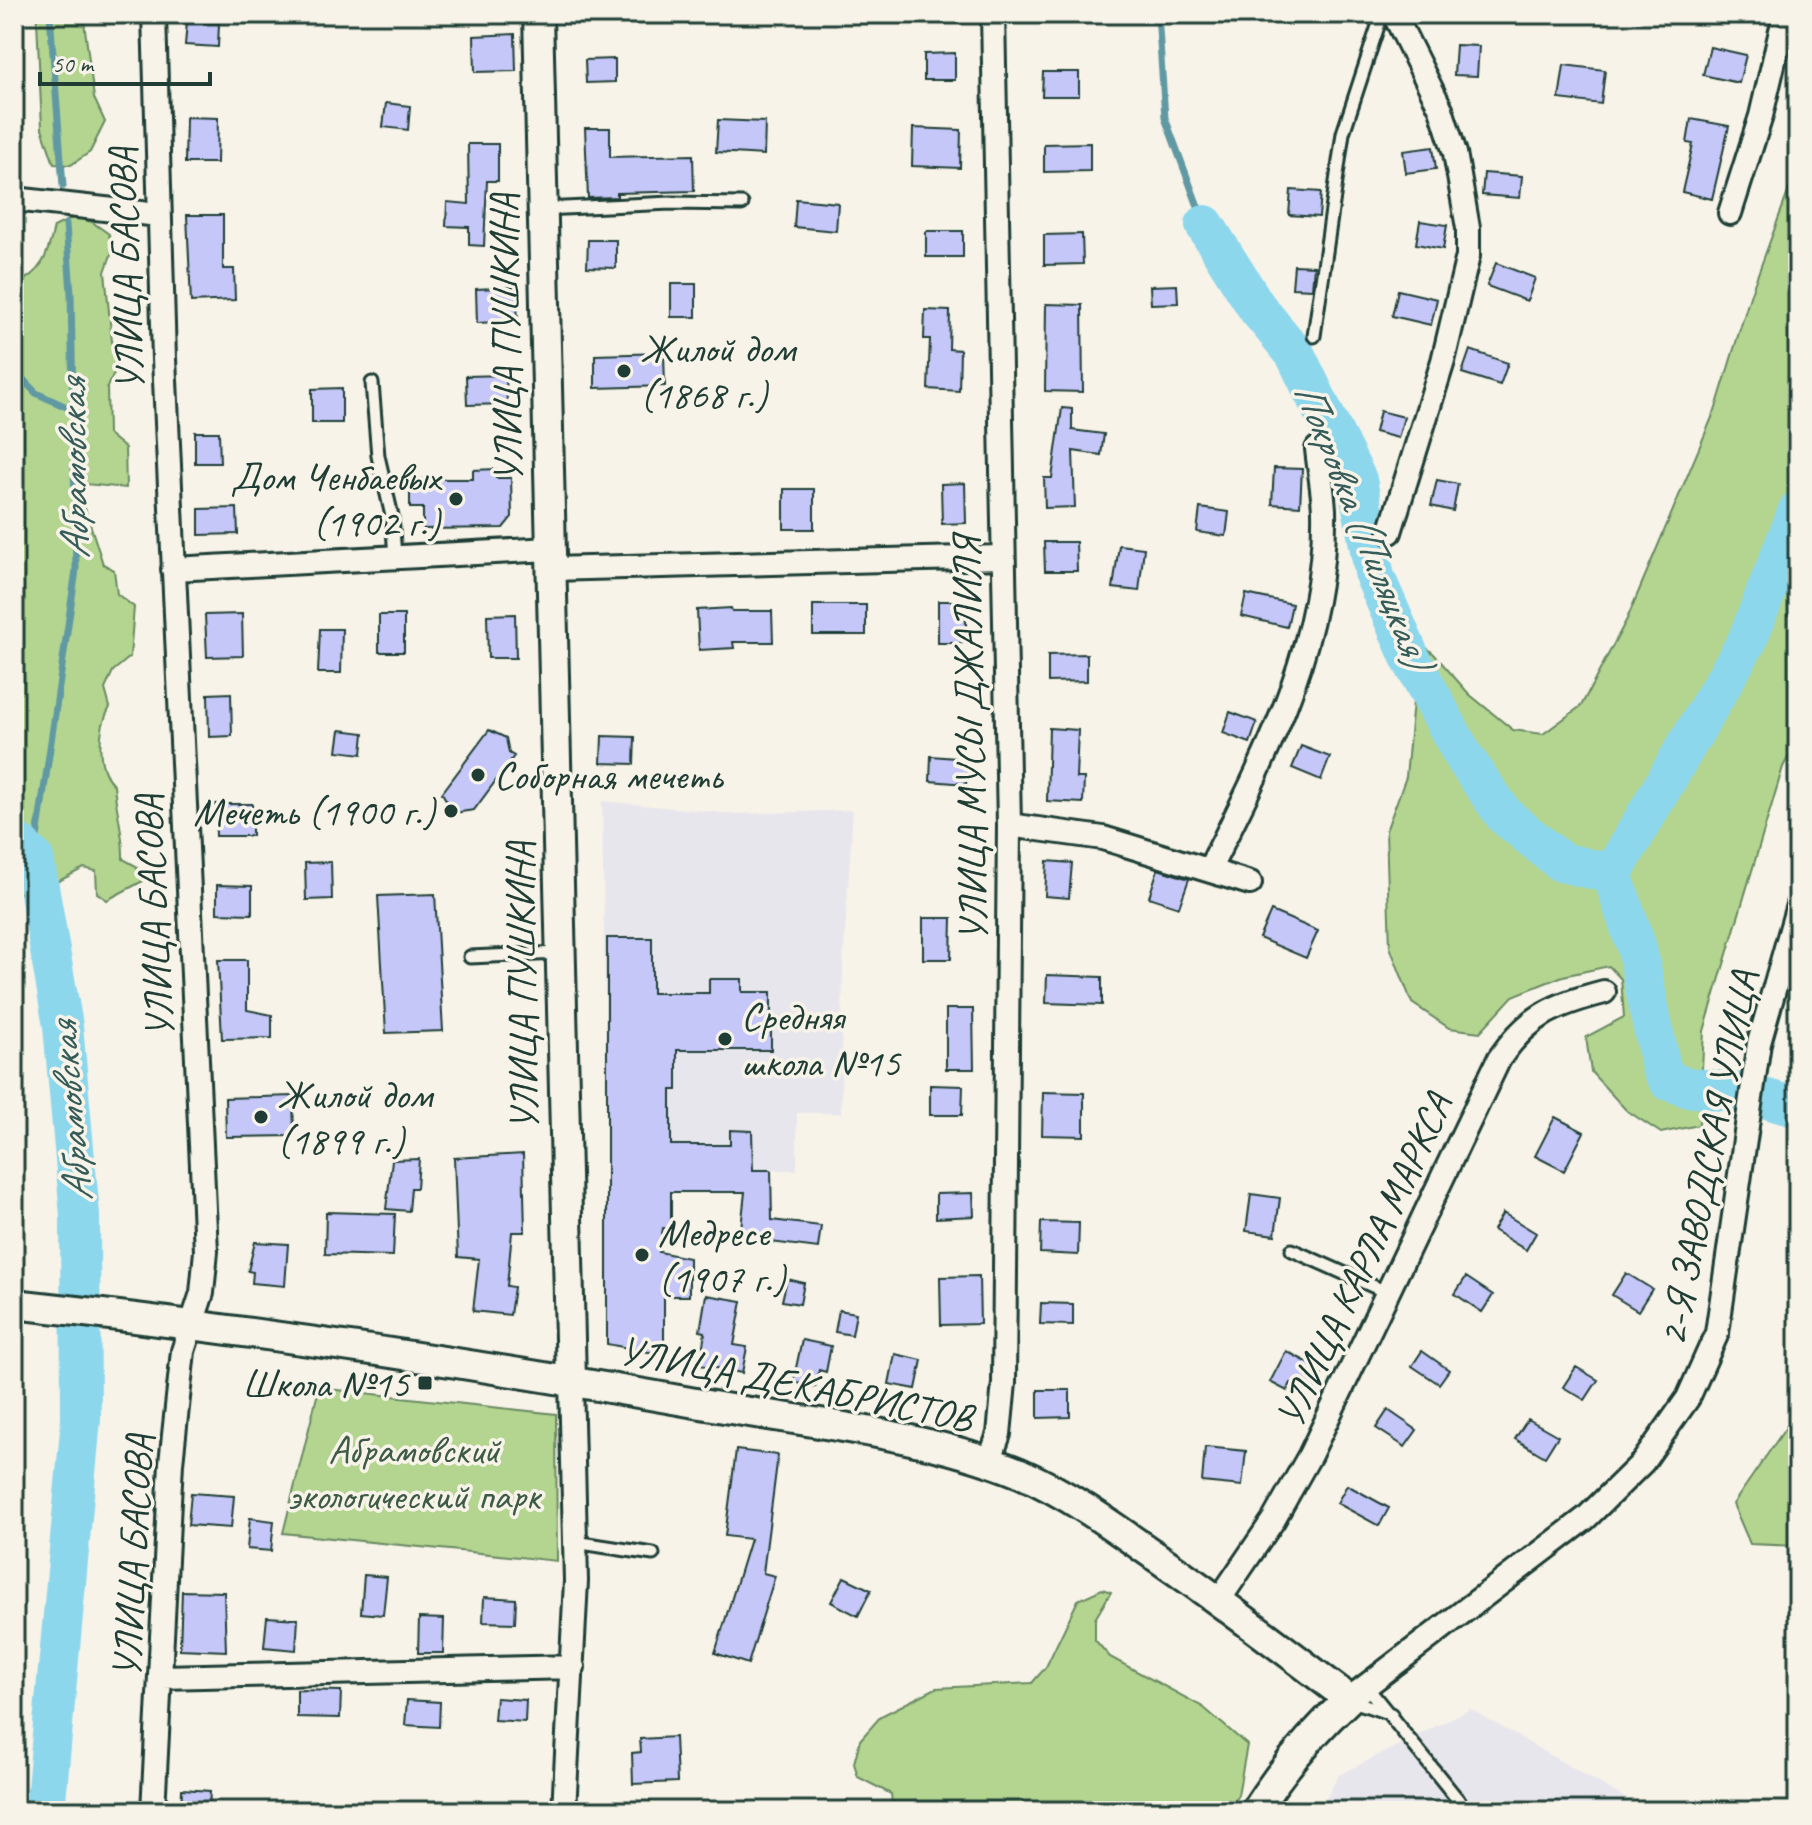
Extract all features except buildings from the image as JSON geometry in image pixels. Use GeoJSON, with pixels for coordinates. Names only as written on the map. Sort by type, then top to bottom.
{"type":"FeatureCollection","features":[{"type":"Feature","properties":{"kind":"street","name":"УЛИЦА БАСОВА"},"geometry":{"type":"LineString","coordinates":[[153,1811],[162,1677],[162,1580],[170,1477],[183,1351],[202,1293],[206,1251],[173,569],[154,14]]}},
{"type":"Feature","properties":{"kind":"street","name":"УЛИЦА ПУШКИНА"},"geometry":{"type":"LineString","coordinates":[[538,14],[575,1542],[573,1667],[564,1811]]}},
{"type":"Feature","properties":{"kind":"street","name":"УЛИЦА МУСЫ ДЖАЛИЛЯ"},"geometry":{"type":"LineString","coordinates":[[989,1462],[999,1434],[1004,1383],[1009,825],[1001,557],[993,14]]}},
{"type":"Feature","properties":{"kind":"street"},"geometry":{"type":"LineString","coordinates":[[1390,532],[1447,347],[1468,256],[1468,228],[1455,153],[1441,109],[1394,14]]}},
{"type":"Feature","properties":{"kind":"street"},"geometry":{"type":"LineString","coordinates":[[1730,213],[1761,116],[1785,14]]}},
{"type":"Feature","properties":{"kind":"street"},"geometry":{"type":"LineString","coordinates":[[14,199],[159,215]]}},
{"type":"Feature","properties":{"kind":"street"},"geometry":{"type":"LineString","coordinates":[[1210,868],[1277,731],[1307,642],[1323,542],[1324,507],[1317,449]]}},
{"type":"Feature","properties":{"kind":"street"},"geometry":{"type":"LineString","coordinates":[[173,569],[395,557],[1001,557]]}},
{"type":"Feature","properties":{"kind":"street"},"geometry":{"type":"LineString","coordinates":[[1009,825],[1103,838],[1210,868],[1250,883]]}},
{"type":"Feature","properties":{"kind":"street","name":"2-Я ЗАВОДСКАЯ УЛИЦА"},"geometry":{"type":"LineString","coordinates":[[1358,1693],[1586,1518],[1643,1462],[1688,1398],[1717,1333],[1759,1043],[1798,905]]}},
{"type":"Feature","properties":{"kind":"street","name":"УЛИЦА КАРЛА МАРКСА"},"geometry":{"type":"LineString","coordinates":[[1219,1600],[1274,1519],[1310,1455],[1499,1059],[1517,1033],[1538,1016],[1569,1001],[1604,992]]}},
{"type":"Feature","properties":{"kind":"street","name":"УЛИЦА ДЕКАБРИСТОВ"},"geometry":{"type":"LineString","coordinates":[[14,1304],[191,1324],[571,1381],[893,1438],[989,1462],[1023,1475],[1086,1508],[1358,1693]]}},
{"type":"Feature","properties":{"kind":"street"},"geometry":{"type":"LineString","coordinates":[[162,1677],[573,1667]]}},
{"type":"Feature","properties":{"kind":"street"},"geometry":{"type":"LineString","coordinates":[[1255,1811],[1293,1756],[1358,1693]]}},
{"type":"Feature","properties":{"kind":"lane"},"geometry":{"type":"LineString","coordinates":[[1314,336],[1343,133],[1382,14]]}},
{"type":"Feature","properties":{"kind":"lane"},"geometry":{"type":"LineString","coordinates":[[542,209],[742,204]]}},
{"type":"Feature","properties":{"kind":"lane"},"geometry":{"type":"LineString","coordinates":[[372,383],[378,456],[392,516],[395,557]]}},
{"type":"Feature","properties":{"kind":"lane"},"geometry":{"type":"LineString","coordinates":[[470,957],[560,953]]}},
{"type":"Feature","properties":{"kind":"lane"},"geometry":{"type":"LineString","coordinates":[[1292,1250],[1386,1292]]}},
{"type":"Feature","properties":{"kind":"lane"},"geometry":{"type":"LineString","coordinates":[[575,1542],[653,1554]]}},
{"type":"Feature","properties":{"kind":"lane"},"geometry":{"type":"LineString","coordinates":[[1358,1693],[1391,1714]]}},
{"type":"Feature","properties":{"kind":"lane"},"geometry":{"type":"LineString","coordinates":[[1358,1693],[1391,1714],[1433,1773],[1467,1811]]}},
{"type":"Feature","properties":{"kind":"shaded area","name":"Средняя школа №15"},"geometry":{"type":"Polygon","coordinates":[[[602,801],[735,814],[853,810],[843,965],[841,1113],[797,1113],[797,1170],[753,1170],[752,1131],[730,1131],[730,1145],[607,1145],[602,801]]]}},
{"type":"Feature","properties":{"kind":"shaded area"},"geometry":{"type":"Polygon","coordinates":[[[1470,1709],[1648,1811],[1319,1811],[1339,1775],[1470,1709]]]}},
{"type":"Feature","properties":{"kind":"green space"},"geometry":{"type":"Polygon","coordinates":[[[29,14],[83,14],[94,98],[105,122],[90,152],[71,165],[54,164],[42,128],[37,20],[29,14]]]}},
{"type":"Feature","properties":{"kind":"green space"},"geometry":{"type":"Polygon","coordinates":[[[1798,165],[1798,739],[1783,767],[1704,1031],[1699,1125],[1661,1133],[1626,1110],[1591,1072],[1586,1037],[1624,1017],[1621,979],[1609,966],[1563,976],[1513,996],[1480,1032],[1449,1028],[1412,1003],[1390,947],[1386,831],[1406,777],[1413,701],[1395,622],[1434,654],[1469,694],[1513,730],[1543,734],[1581,706],[1627,619],[1716,408],[1751,293],[1798,165]]]}},
{"type":"Feature","properties":{"kind":"green space"},"geometry":{"type":"Polygon","coordinates":[[[74,217],[92,222],[109,234],[112,252],[105,272],[115,371],[107,387],[108,434],[125,448],[126,488],[85,484],[82,499],[103,564],[114,570],[117,594],[134,607],[130,657],[113,671],[105,689],[110,707],[100,748],[104,769],[114,785],[123,859],[136,866],[143,881],[107,900],[97,893],[96,871],[84,868],[51,885],[14,894],[14,637],[19,629],[14,594],[14,285],[31,275],[42,262],[54,227],[74,217]]]}},
{"type":"Feature","properties":{"kind":"green space","name":"Абрамовский экологический парк"},"geometry":{"type":"Polygon","coordinates":[[[319,1388],[556,1414],[557,1561],[283,1533],[319,1388]]]}},
{"type":"Feature","properties":{"kind":"green space"},"geometry":{"type":"Polygon","coordinates":[[[1798,1410],[1798,1546],[1750,1544],[1733,1504],[1798,1410]]]}},
{"type":"Feature","properties":{"kind":"green space"},"geometry":{"type":"Polygon","coordinates":[[[1102,1589],[1111,1592],[1095,1619],[1095,1640],[1110,1657],[1203,1707],[1247,1745],[1238,1795],[1228,1811],[893,1811],[891,1794],[858,1777],[854,1763],[860,1740],[881,1716],[936,1688],[1032,1683],[1046,1667],[1078,1600],[1102,1589]]]}},
{"type":"Feature","properties":{"kind":"waterway","name":"Абрамовская"},"geometry":{"type":"LineString","coordinates":[[50,14],[63,186]]}},
{"type":"Feature","properties":{"kind":"waterway","name":"Покровка (Пиляцкая)"},"geometry":{"type":"LineString","coordinates":[[1158,14],[1165,118],[1205,225]]}},
{"type":"Feature","properties":{"kind":"waterway","name":"Абрамовская"},"geometry":{"type":"LineString","coordinates":[[34,858],[76,570],[71,293],[66,224]]}},
{"type":"Feature","properties":{"kind":"waterway","name":"Покровка (Пиляцкая)"},"geometry":{"type":"LineString","coordinates":[[1205,225],[1257,308],[1295,354],[1357,480],[1375,577],[1410,657],[1465,759],[1505,816],[1561,862],[1612,874],[1637,948],[1661,1068],[1669,1081],[1686,1087],[1750,1094],[1798,1108]]}},
{"type":"Feature","properties":{"kind":"waterway"},"geometry":{"type":"LineString","coordinates":[[14,370],[36,393],[73,410]]}},
{"type":"Feature","properties":{"kind":"waterway"},"geometry":{"type":"LineString","coordinates":[[1612,874],[1747,641],[1798,510]]}},
{"type":"Feature","properties":{"kind":"waterway","name":"Абрамовская"},"geometry":{"type":"LineString","coordinates":[[14,840],[34,858],[63,1026],[80,1215],[81,1419],[45,1811]]}},
{"type":"Feature","properties":{"kind":"place","name":"Жилой дом (1868 г.)"},"geometry":{"type":"Point","coordinates":[624,371]}},
{"type":"Feature","properties":{"kind":"place","name":"Дом Ченбаевых (1902 г.)"},"geometry":{"type":"Point","coordinates":[456,499]}},
{"type":"Feature","properties":{"kind":"place","name":"Соборная мечеть"},"geometry":{"type":"Point","coordinates":[478,775]}},
{"type":"Feature","properties":{"kind":"place","name":"Мечеть (1900 г.)"},"geometry":{"type":"Point","coordinates":[451,811]}},
{"type":"Feature","properties":{"kind":"place","name":"Средняя школа №15"},"geometry":{"type":"Point","coordinates":[725,1039]}},
{"type":"Feature","properties":{"kind":"place","name":"Жилой дом (1899 г.)"},"geometry":{"type":"Point","coordinates":[261,1117]}},
{"type":"Feature","properties":{"kind":"place","name":"Медресе (1907 г.)"},"geometry":{"type":"Point","coordinates":[642,1255]}},
{"type":"Feature","properties":{"kind":"place","name":"Школа №15"},"geometry":{"type":"Point","coordinates":[425,1383]}}]}
